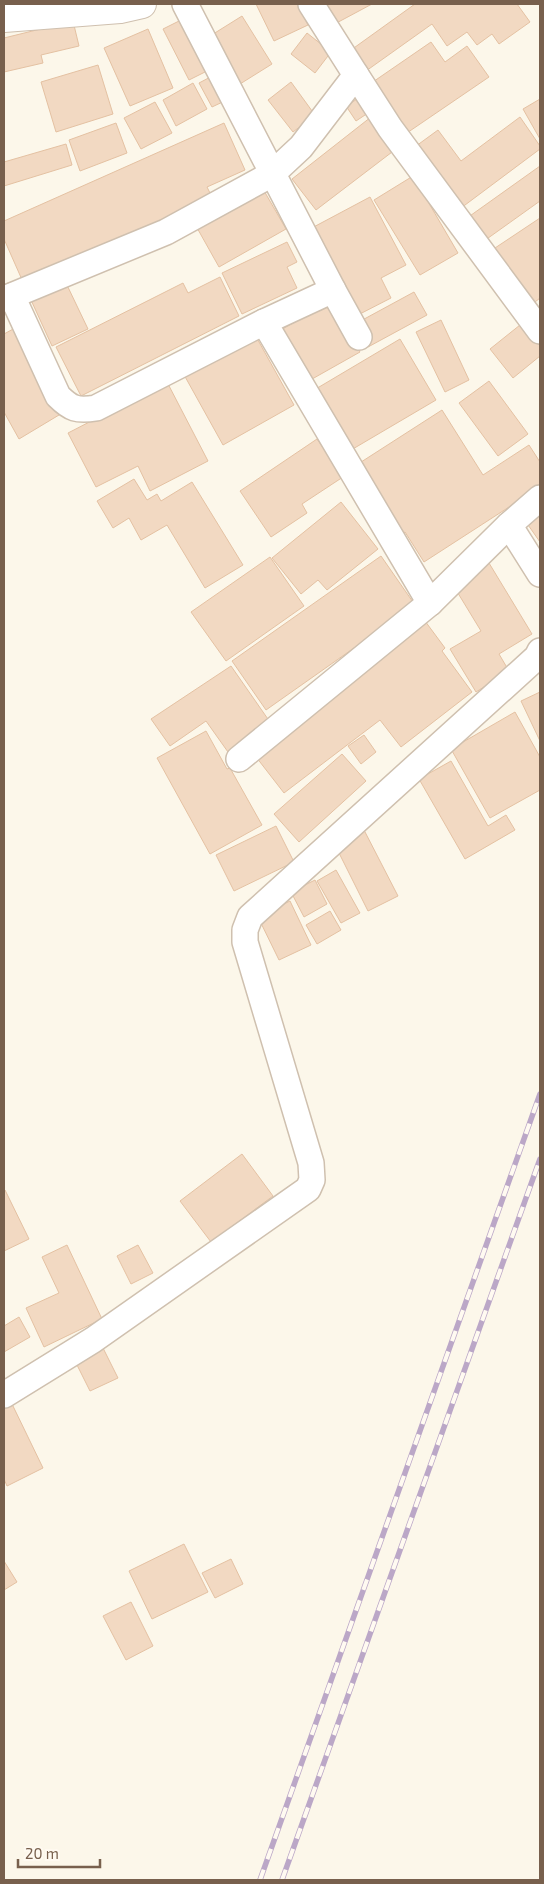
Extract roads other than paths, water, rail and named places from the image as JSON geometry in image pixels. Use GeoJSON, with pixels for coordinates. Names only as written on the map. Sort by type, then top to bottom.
{"type":"FeatureCollection","features":[{"type":"Feature","properties":{"kind":"street"},"geometry":{"type":"LineString","coordinates":[[4,18],[120,9],[142,4]]}},
{"type":"Feature","properties":{"kind":"street"},"geometry":{"type":"LineString","coordinates":[[185,4],[272,174],[359,337]]}},
{"type":"Feature","properties":{"kind":"street"},"geometry":{"type":"LineString","coordinates":[[312,4],[390,128],[540,331]]}},
{"type":"Feature","properties":{"kind":"street"},"geometry":{"type":"LineString","coordinates":[[333,290],[264,322],[96,408],[83,410],[67,405],[58,396],[8,298],[166,232],[272,174],[302,147],[356,75]]}},
{"type":"Feature","properties":{"kind":"street"},"geometry":{"type":"LineString","coordinates":[[264,322],[430,603]]}},
{"type":"Feature","properties":{"kind":"street"},"geometry":{"type":"LineString","coordinates":[[238,759],[430,603],[509,525],[540,498]]}},
{"type":"Feature","properties":{"kind":"street"},"geometry":{"type":"LineString","coordinates":[[509,525],[540,574]]}},
{"type":"Feature","properties":{"kind":"street"},"geometry":{"type":"LineString","coordinates":[[4,1395],[93,1340],[308,1189],[312,1180],[311,1163],[245,942],[245,930],[250,917],[537,657],[540,651]]}},
{"type":"Feature","properties":{"kind":"railway"},"geometry":{"type":"LineString","coordinates":[[260,1880],[540,1094]]}},
{"type":"Feature","properties":{"kind":"railway"},"geometry":{"type":"LineString","coordinates":[[282,1880],[540,1159]]}}]}
